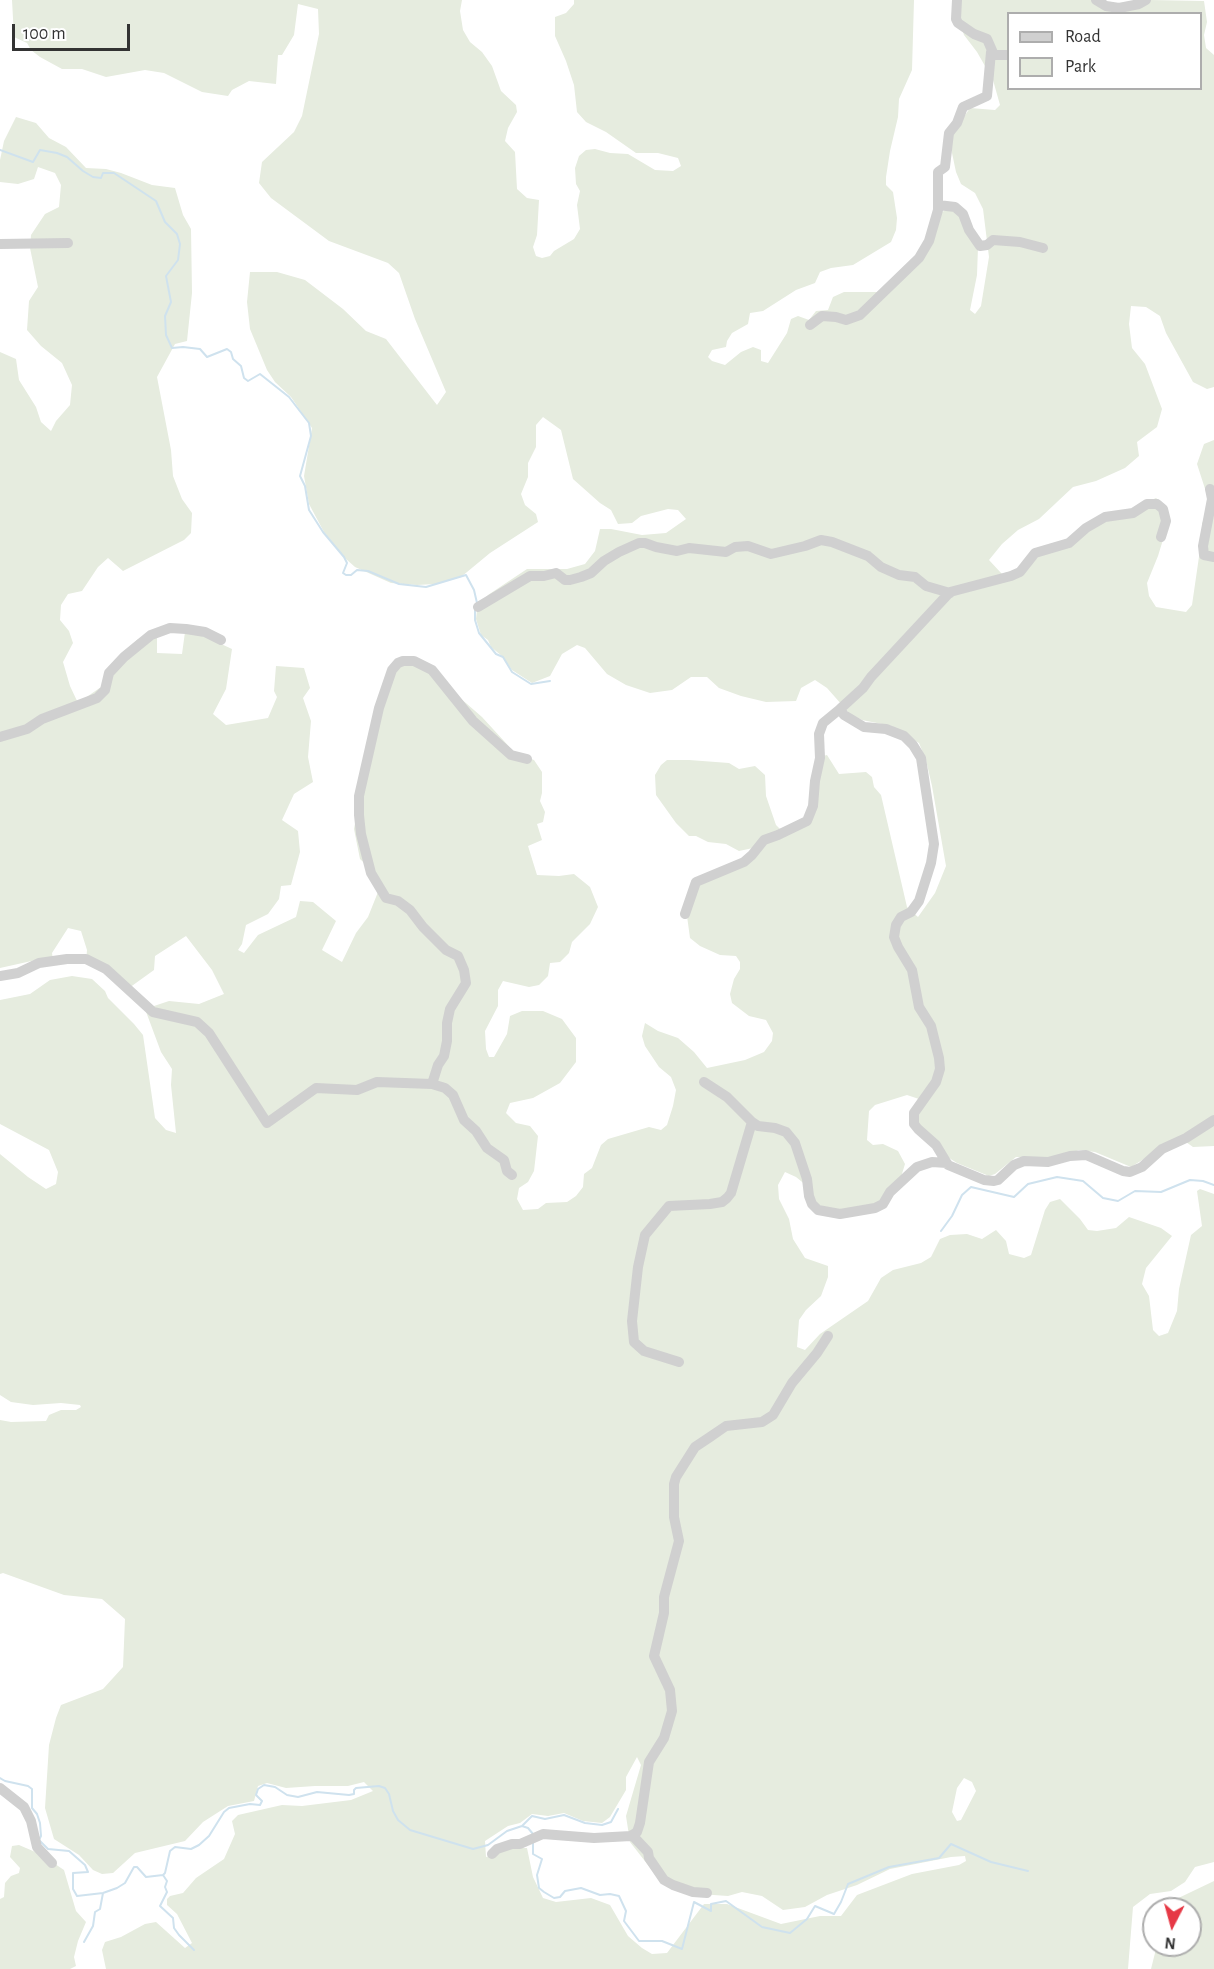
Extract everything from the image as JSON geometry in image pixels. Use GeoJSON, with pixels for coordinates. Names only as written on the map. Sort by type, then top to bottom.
{"type":"FeatureCollection","features":[{"type":"Feature","properties":{"kind":"street"},"geometry":{"type":"LineString","coordinates":[[810,325],[822,316],[846,320],[860,315],[919,258],[929,241],[938,205],[938,172],[945,167],[949,133],[957,123],[963,107],[987,96],[992,52],[990,42],[958,23],[956,19],[957,0]]}},
{"type":"Feature","properties":{"kind":"street"},"geometry":{"type":"LineString","coordinates":[[1096,0],[1106,6],[1119,8],[1139,4],[1146,0]]}},
{"type":"Feature","properties":{"kind":"street"},"geometry":{"type":"LineString","coordinates":[[992,52],[999,56],[1007,55]]}},
{"type":"Feature","properties":{"kind":"street"},"geometry":{"type":"LineString","coordinates":[[938,205],[955,207],[963,214],[969,230],[980,246],[987,245],[993,240],[1020,242],[1043,248]]}},
{"type":"Feature","properties":{"kind":"street"},"geometry":{"type":"LineString","coordinates":[[0,244],[68,243]]}},
{"type":"Feature","properties":{"kind":"street"},"geometry":{"type":"LineString","coordinates":[[1210,489],[1212,499],[1203,546],[1204,555],[1214,557]]}},
{"type":"Feature","properties":{"kind":"street"},"geometry":{"type":"LineString","coordinates":[[685,914],[696,882],[744,862],[764,840],[807,821],[813,806],[820,758],[819,734],[823,723],[863,688],[950,593],[957,589],[1020,572],[1035,553],[1069,543],[1086,528],[1105,517],[1133,513],[1147,504],[1158,504],[1163,510],[1166,520],[1161,537]]}},
{"type":"Feature","properties":{"kind":"street"},"geometry":{"type":"LineString","coordinates":[[478,607],[530,576],[556,573],[566,580],[581,577],[591,573],[604,561],[639,543],[677,551],[689,548],[726,552],[735,547],[748,546],[771,554],[821,540],[868,556],[881,567],[899,575],[915,577],[926,586],[950,593]]}},
{"type":"Feature","properties":{"kind":"street"},"geometry":{"type":"LineString","coordinates":[[0,737],[27,729],[42,719],[97,698],[105,690],[110,673],[124,657],[151,635],[170,628],[186,629],[205,632],[221,640]]}},
{"type":"Feature","properties":{"kind":"street"},"geometry":{"type":"LineString","coordinates":[[432,1084],[438,1065],[444,1056],[450,1010],[466,983],[464,970],[458,956],[446,951],[410,910],[398,901],[386,898],[371,873],[361,834],[359,815],[359,796],[379,708],[392,670],[403,661],[414,662],[432,670],[473,722],[511,755],[527,759]]}},
{"type":"Feature","properties":{"kind":"street"},"geometry":{"type":"LineString","coordinates":[[840,709],[844,715],[864,727],[886,729],[904,736],[921,758],[934,844],[932,863],[919,901],[911,912],[901,917],[896,925],[894,937],[912,970],[919,1007],[932,1026],[939,1058],[940,1068],[936,1082],[914,1113],[914,1124],[936,1144],[947,1163],[954,1169],[990,1182],[998,1180],[1018,1162],[1029,1160],[1053,1162],[1078,1154],[1091,1156],[1130,1172],[1142,1167],[1162,1149],[1186,1138],[1214,1120]]}},
{"type":"Feature","properties":{"kind":"street"},"geometry":{"type":"LineString","coordinates":[[0,976],[18,973],[39,963],[67,959],[86,960],[106,969],[153,1012],[197,1022],[209,1033],[267,1123],[316,1088],[357,1090],[377,1082],[432,1084],[445,1088],[453,1095],[464,1120],[476,1131],[487,1148],[504,1160],[507,1171],[512,1175]]}},
{"type":"Feature","properties":{"kind":"street"},"geometry":{"type":"LineString","coordinates":[[704,1082],[727,1097],[758,1126],[786,1132],[795,1143],[803,1165],[812,1204],[818,1210],[828,1213],[848,1213],[875,1208],[883,1204],[891,1192],[917,1167],[932,1162],[947,1163]]}},
{"type":"Feature","properties":{"kind":"street"},"geometry":{"type":"LineString","coordinates":[[679,1362],[644,1351],[634,1342],[632,1321],[638,1267],[645,1235],[669,1206],[722,1202],[727,1198],[731,1193],[752,1122]]}},
{"type":"Feature","properties":{"kind":"street"},"geometry":{"type":"LineString","coordinates":[[492,1854],[497,1849],[520,1844],[543,1834],[594,1838],[632,1835],[637,1832],[649,1762],[664,1738],[672,1711],[670,1690],[654,1656],[664,1613],[664,1597],[680,1541],[674,1517],[676,1477],[695,1447],[726,1426],[762,1422],[773,1415],[792,1383],[828,1336]]}},
{"type":"Feature","properties":{"kind":"street"},"geometry":{"type":"LineString","coordinates":[[0,1788],[24,1807],[31,1821],[37,1848],[52,1863]]}},
{"type":"Feature","properties":{"kind":"street"},"geometry":{"type":"LineString","coordinates":[[632,1835],[648,1852],[649,1858],[664,1880],[693,1892],[707,1893]]}},
{"type":"Feature","properties":{"kind":"green space"},"geometry":{"type":"Polygon","coordinates":[[[12,0],[462,0],[460,11],[463,30],[470,42],[482,52],[492,66],[501,91],[516,105],[517,112],[508,128],[505,141],[515,152],[517,189],[527,198],[539,200],[537,235],[533,247],[536,256],[542,258],[550,256],[574,239],[580,229],[577,205],[580,191],[576,184],[575,168],[579,156],[586,150],[595,149],[628,154],[655,170],[673,171],[681,166],[678,158],[658,153],[636,153],[606,132],[586,122],[577,112],[574,85],[555,36],[555,17],[566,13],[574,4],[574,0],[914,0],[912,70],[899,99],[898,117],[886,177],[886,185],[893,192],[897,218],[896,230],[891,242],[853,265],[820,272],[815,283],[796,290],[763,311],[750,313],[748,324],[732,333],[726,347],[712,350],[708,357],[712,361],[725,365],[741,352],[753,347],[761,350],[761,361],[768,363],[787,333],[791,319],[798,316],[809,320],[816,311],[828,310],[833,297],[844,292],[877,292],[907,273],[942,212],[950,208],[959,212],[978,247],[977,275],[970,310],[975,314],[981,306],[989,257],[983,209],[975,193],[961,184],[956,172],[952,153],[952,134],[970,108],[995,110],[1000,105],[993,80],[964,35],[959,19],[959,0],[1093,0],[1102,5],[1150,0],[1204,1],[1207,22],[1204,35],[1206,48],[1214,55],[1214,387],[1207,389],[1193,382],[1166,333],[1160,316],[1146,307],[1131,306],[1129,324],[1132,348],[1145,364],[1162,409],[1157,427],[1137,442],[1139,456],[1125,468],[1096,481],[1073,487],[1039,519],[1018,530],[989,560],[1002,574],[1020,568],[1055,544],[1156,498],[1162,503],[1169,520],[1147,583],[1149,596],[1156,607],[1186,612],[1192,605],[1202,524],[1208,506],[1208,498],[1197,464],[1204,444],[1214,440],[1214,1146],[1193,1147],[1179,1137],[1131,1167],[1095,1152],[1079,1150],[1059,1157],[1016,1157],[995,1174],[989,1176],[946,1156],[917,1122],[919,1099],[907,1095],[875,1105],[869,1111],[867,1140],[873,1145],[883,1144],[898,1151],[905,1164],[901,1177],[880,1203],[845,1210],[821,1207],[814,1200],[812,1190],[796,1177],[785,1172],[778,1185],[779,1199],[789,1219],[793,1239],[805,1258],[828,1266],[828,1277],[821,1296],[799,1320],[797,1347],[805,1350],[820,1334],[868,1301],[881,1278],[893,1270],[921,1263],[931,1257],[940,1239],[950,1235],[967,1234],[982,1239],[996,1230],[1006,1241],[1009,1254],[1024,1258],[1031,1255],[1045,1210],[1050,1202],[1060,1199],[1088,1230],[1116,1228],[1129,1217],[1161,1228],[1172,1236],[1146,1268],[1142,1284],[1149,1296],[1153,1330],[1159,1336],[1168,1333],[1177,1311],[1179,1289],[1191,1235],[1202,1226],[1197,1191],[1200,1189],[1214,1194],[1214,1862],[1195,1867],[1185,1882],[1171,1891],[1142,1897],[1142,1900],[1133,1907],[1128,1969],[106,1969],[102,1950],[105,1942],[121,1937],[145,1924],[156,1922],[185,1948],[192,1943],[177,1914],[167,1905],[167,1899],[183,1893],[196,1878],[224,1859],[235,1834],[232,1821],[238,1815],[282,1805],[302,1806],[351,1800],[373,1791],[364,1782],[348,1786],[286,1788],[267,1783],[258,1786],[254,1801],[228,1806],[203,1822],[185,1841],[135,1853],[113,1873],[102,1874],[93,1870],[79,1855],[54,1839],[45,1808],[49,1745],[61,1705],[103,1689],[123,1667],[125,1619],[102,1599],[64,1595],[3,1573],[0,1574],[0,1420],[46,1421],[49,1415],[61,1410],[76,1410],[81,1407],[61,1403],[33,1405],[11,1402],[0,1395],[0,1154],[46,1189],[56,1184],[58,1172],[49,1150],[0,1124],[0,1000],[30,994],[50,980],[72,976],[92,979],[143,1035],[155,1118],[166,1130],[176,1133],[171,1085],[172,1069],[161,1052],[145,1009],[169,1001],[199,1004],[224,994],[212,970],[186,936],[155,956],[154,970],[129,988],[86,962],[87,950],[81,931],[68,928],[52,953],[53,960],[36,960],[0,968],[0,352],[16,359],[19,380],[36,407],[41,422],[51,431],[56,421],[70,405],[72,385],[62,363],[41,346],[27,330],[29,301],[38,287],[30,248],[31,235],[45,214],[59,207],[61,185],[55,173],[38,167],[34,179],[18,184],[0,182],[0,160],[4,141],[16,117],[36,123],[49,138],[66,147],[86,168],[106,169],[152,185],[175,188],[183,215],[191,229],[192,293],[187,341],[175,344],[157,377],[171,450],[173,476],[182,499],[192,513],[191,533],[184,540],[123,571],[108,558],[98,567],[82,591],[68,594],[61,605],[60,620],[69,631],[73,643],[63,662],[78,703],[101,687],[120,655],[138,639],[157,633],[157,653],[182,654],[185,632],[206,637],[232,649],[226,689],[213,714],[226,725],[268,718],[277,697],[274,691],[276,666],[304,668],[310,688],[303,698],[311,721],[308,757],[313,782],[294,794],[282,820],[298,831],[300,852],[291,885],[281,886],[279,899],[268,914],[246,925],[242,944],[238,950],[244,953],[258,935],[296,917],[300,901],[313,902],[336,921],[322,950],[342,962],[356,933],[368,917],[378,892],[374,872],[360,859],[354,829],[364,772],[390,669],[413,657],[482,717],[515,753],[534,760],[542,772],[540,801],[545,812],[543,822],[537,824],[542,840],[528,846],[537,875],[574,874],[590,887],[598,907],[590,924],[572,942],[569,953],[560,962],[550,963],[548,976],[539,985],[529,987],[503,981],[498,990],[498,1006],[485,1031],[489,1057],[494,1057],[507,1034],[510,1016],[522,1011],[543,1011],[562,1019],[576,1038],[576,1062],[560,1083],[533,1098],[510,1103],[506,1113],[516,1123],[530,1126],[538,1136],[534,1171],[528,1182],[519,1188],[517,1199],[523,1210],[538,1209],[546,1203],[567,1202],[576,1196],[583,1187],[584,1174],[592,1168],[601,1145],[608,1139],[649,1127],[661,1130],[667,1125],[676,1090],[671,1077],[659,1067],[645,1046],[642,1036],[645,1023],[658,1031],[678,1038],[707,1068],[745,1060],[764,1052],[772,1041],[773,1033],[766,1020],[749,1016],[732,1003],[730,994],[734,979],[740,969],[740,962],[736,956],[720,955],[700,946],[690,938],[687,916],[695,886],[743,864],[753,848],[739,851],[726,844],[708,842],[696,836],[689,836],[676,823],[656,795],[655,775],[667,760],[729,763],[739,769],[755,766],[765,775],[766,796],[776,825],[780,829],[808,823],[823,756],[827,755],[839,774],[866,772],[872,777],[874,787],[881,795],[907,907],[918,917],[935,893],[946,866],[932,786],[919,743],[892,726],[862,720],[850,714],[827,688],[815,680],[801,688],[796,701],[766,702],[741,696],[719,688],[707,677],[691,677],[672,690],[650,693],[626,685],[607,674],[585,648],[577,645],[562,654],[550,676],[532,683],[512,670],[502,656],[491,647],[488,640],[481,635],[476,619],[477,610],[488,595],[527,569],[567,569],[585,564],[595,551],[600,529],[642,535],[666,533],[686,519],[678,510],[668,509],[641,516],[632,523],[618,524],[611,510],[573,479],[561,430],[543,417],[536,425],[536,447],[528,463],[528,477],[521,494],[525,505],[536,514],[538,522],[490,553],[461,577],[435,584],[391,583],[355,567],[324,532],[309,504],[304,476],[312,428],[291,397],[275,382],[267,370],[250,329],[247,302],[250,272],[277,272],[305,280],[343,309],[366,331],[386,339],[437,405],[446,392],[415,319],[399,273],[388,263],[329,241],[271,198],[259,183],[262,162],[294,132],[302,116],[319,34],[318,9],[298,4],[294,35],[282,55],[278,55],[276,84],[249,81],[232,90],[228,96],[202,92],[164,73],[145,70],[106,77],[82,69],[62,69],[31,50],[27,43],[14,37],[12,0]],[[637,1757],[626,1777],[626,1790],[610,1817],[602,1823],[583,1821],[564,1813],[548,1816],[532,1814],[520,1823],[508,1826],[485,1841],[486,1857],[513,1848],[527,1848],[533,1877],[543,1898],[556,1902],[591,1898],[610,1905],[628,1936],[652,1954],[667,1953],[704,1904],[727,1904],[781,1924],[820,1916],[841,1916],[857,1895],[912,1874],[959,1865],[966,1861],[965,1856],[951,1857],[890,1869],[857,1885],[827,1895],[805,1907],[783,1910],[762,1896],[742,1892],[728,1896],[699,1894],[662,1883],[630,1842],[626,1816],[641,1765],[637,1757]],[[964,1778],[957,1788],[952,1812],[957,1821],[961,1820],[976,1791],[972,1782],[964,1778]]]}},
{"type":"Feature","properties":{"kind":"green space"},"geometry":{"type":"Polygon","coordinates":[[[19,1845],[40,1854],[64,1870],[76,1911],[86,1922],[74,1957],[76,1966],[70,1969],[0,1969],[0,1899],[4,1897],[5,1883],[11,1876],[19,1873],[20,1868],[10,1857],[12,1846],[19,1845]]]}},
{"type":"Feature","properties":{"kind":"green space"},"geometry":{"type":"Polygon","coordinates":[[[1214,1881],[1214,1969],[1151,1969],[1154,1957],[1202,1957],[1202,1897],[1181,1897],[1214,1881]]]}},
{"type":"Feature","properties":{"kind":"waterway"},"geometry":{"type":"LineString","coordinates":[[0,150],[33,162],[40,150],[57,153],[67,157],[93,177],[101,178],[103,173],[114,173],[156,201],[165,222],[177,234],[180,244],[178,260],[166,276],[171,302],[165,316],[166,335],[172,348],[200,349],[207,357],[227,349],[241,366],[244,378],[248,381],[260,374],[289,397],[309,423],[311,436],[300,476],[305,486],[309,510],[347,563],[343,573],[351,575],[357,570],[368,571],[399,584],[426,587],[466,575],[474,590],[477,603]]}},
{"type":"Feature","properties":{"kind":"waterway"},"geometry":{"type":"LineString","coordinates":[[475,608],[475,620],[479,633],[496,654],[503,657],[512,672],[531,684],[550,681]]}},
{"type":"Feature","properties":{"kind":"waterway"},"geometry":{"type":"LineString","coordinates":[[941,1231],[952,1216],[962,1195],[971,1187],[1014,1197],[1028,1184],[1057,1177],[1083,1181],[1103,1198],[1118,1201],[1135,1191],[1161,1192],[1190,1180],[1214,1185]]}},
{"type":"Feature","properties":{"kind":"waterway"},"geometry":{"type":"LineString","coordinates":[[0,1778],[32,1789],[32,1808],[40,1823],[39,1840],[48,1849],[69,1851],[85,1865],[88,1872],[73,1873],[73,1889],[77,1896],[103,1893],[117,1888],[125,1883],[134,1867],[137,1867],[146,1877],[163,1875],[170,1851],[175,1847],[191,1849],[199,1845],[209,1836],[229,1808],[250,1804],[260,1805],[262,1801],[256,1795],[258,1789],[264,1785],[298,1797],[317,1792],[349,1795],[354,1794],[356,1788],[379,1786],[385,1788],[389,1794],[398,1820],[410,1830],[473,1849],[488,1845],[507,1831],[522,1826],[532,1816],[545,1819],[564,1815],[585,1823],[602,1825],[611,1822],[618,1809]]}},
{"type":"Feature","properties":{"kind":"waterway"},"geometry":{"type":"LineString","coordinates":[[522,1826],[528,1828],[533,1834]]}},
{"type":"Feature","properties":{"kind":"waterway"},"geometry":{"type":"LineString","coordinates":[[533,1843],[533,1854],[542,1859],[537,1875],[539,1888],[544,1892],[554,1898],[560,1897],[565,1891],[581,1888],[600,1895],[619,1896],[626,1911],[624,1921],[639,1941],[662,1941],[682,1949],[694,1902],[711,1911],[711,1904],[726,1901],[762,1927],[790,1933],[807,1919],[815,1906],[834,1914],[848,1884],[889,1867],[939,1858],[951,1844],[991,1862],[1028,1871]]}},
{"type":"Feature","properties":{"kind":"waterway"},"geometry":{"type":"LineString","coordinates":[[163,1875],[167,1881],[165,1887],[167,1892],[160,1906],[173,1918],[174,1928],[194,1950]]}},
{"type":"Feature","properties":{"kind":"waterway"},"geometry":{"type":"LineString","coordinates":[[84,1942],[93,1926],[95,1912],[100,1909],[103,1893]]}}]}
